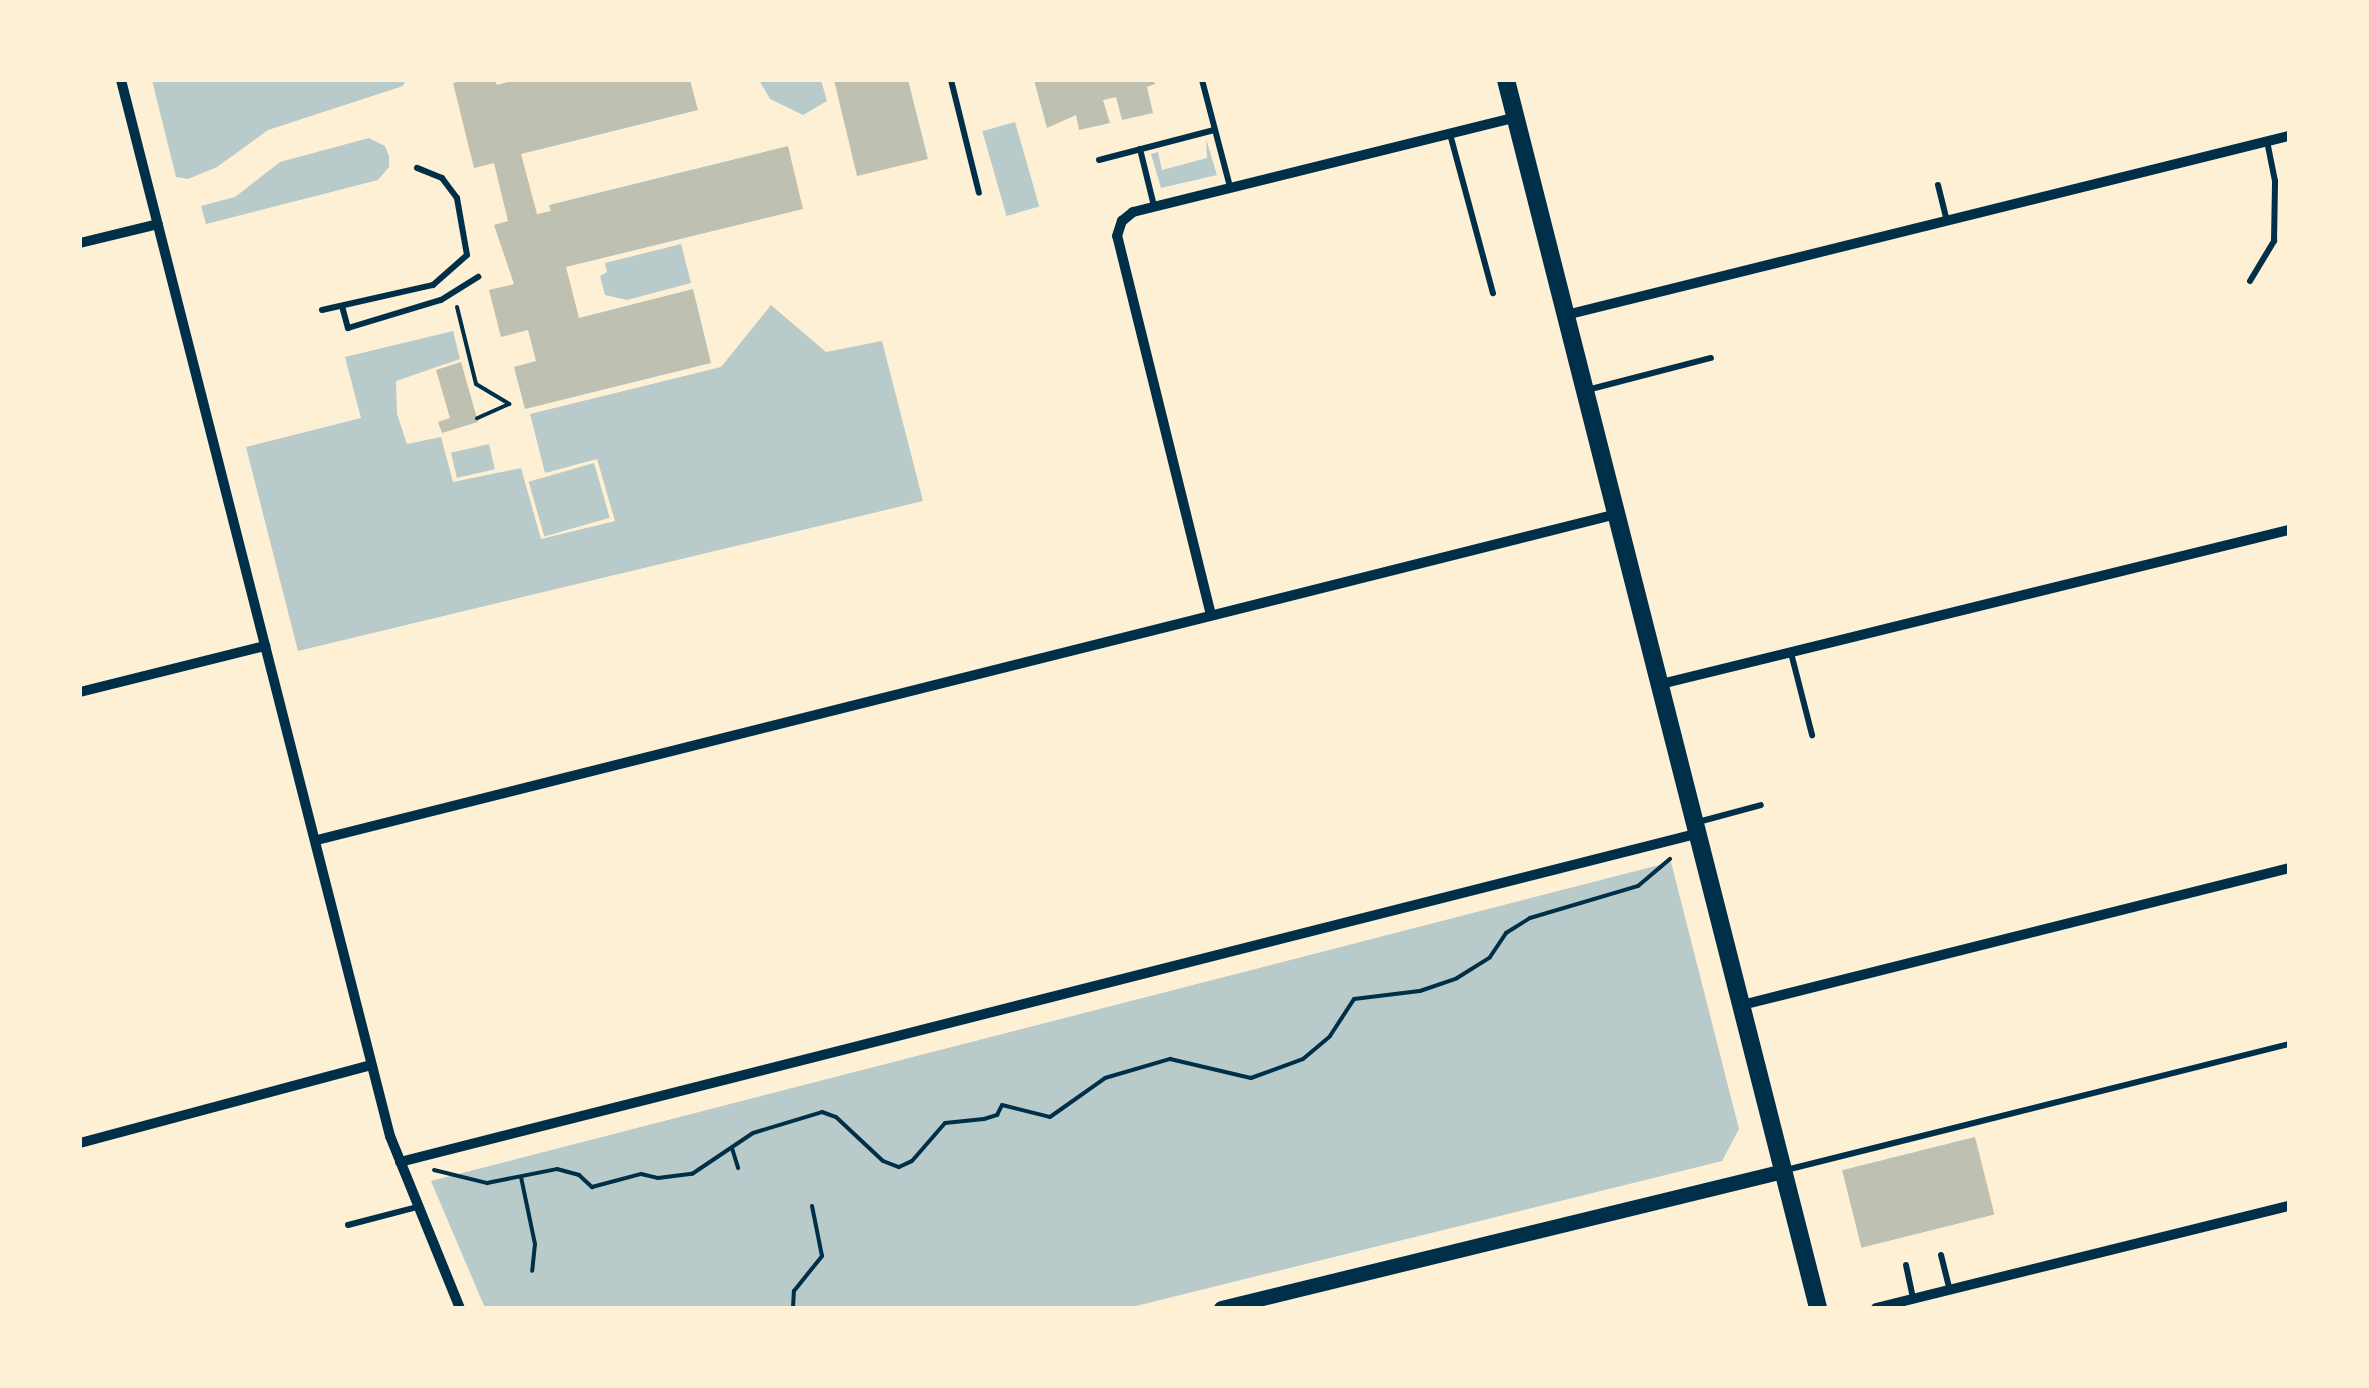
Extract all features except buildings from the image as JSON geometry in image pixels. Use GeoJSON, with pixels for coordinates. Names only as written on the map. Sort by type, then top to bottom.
{"type":"FeatureCollection","features":[{"type":"Feature","properties":{"kind":"main road"},"geometry":{"type":"LineString","coordinates":[[1506,80],[1818,1308]]}},
{"type":"Feature","properties":{"kind":"street"},"geometry":{"type":"LineString","coordinates":[[121,80],[371,1064],[400,1162],[460,1308]]}},
{"type":"Feature","properties":{"kind":"street"},"geometry":{"type":"LineString","coordinates":[[1211,615],[1118,236],[1126,216],[1516,117]]}},
{"type":"Feature","properties":{"kind":"street"},"geometry":{"type":"LineString","coordinates":[[1566,315],[2289,136]]}},
{"type":"Feature","properties":{"kind":"street"},"geometry":{"type":"LineString","coordinates":[[80,244],[158,224]]}},
{"type":"Feature","properties":{"kind":"street"},"geometry":{"type":"LineString","coordinates":[[316,840],[1618,514]]}},
{"type":"Feature","properties":{"kind":"street"},"geometry":{"type":"LineString","coordinates":[[1662,684],[2289,530]]}},
{"type":"Feature","properties":{"kind":"street"},"geometry":{"type":"LineString","coordinates":[[80,692],[265,646]]}},
{"type":"Feature","properties":{"kind":"street"},"geometry":{"type":"LineString","coordinates":[[400,1162],[1698,828]]}},
{"type":"Feature","properties":{"kind":"street"},"geometry":{"type":"LineString","coordinates":[[1742,1005],[2289,868]]}},
{"type":"Feature","properties":{"kind":"street"},"geometry":{"type":"LineString","coordinates":[[80,1143],[371,1064]]}},
{"type":"Feature","properties":{"kind":"street"},"geometry":{"type":"LineString","coordinates":[[1221,1308],[1272,1302],[1783,1171]]}},
{"type":"Feature","properties":{"kind":"street"},"geometry":{"type":"LineString","coordinates":[[1876,1308],[2289,1206]]}},
{"type":"Feature","properties":{"kind":"lane"},"geometry":{"type":"LineString","coordinates":[[951,80],[979,193]]}},
{"type":"Feature","properties":{"kind":"lane"},"geometry":{"type":"LineString","coordinates":[[1202,80],[1230,188]]}},
{"type":"Feature","properties":{"kind":"lane"},"geometry":{"type":"LineString","coordinates":[[1099,160],[1214,130]]}},
{"type":"Feature","properties":{"kind":"lane"},"geometry":{"type":"LineString","coordinates":[[1450,133],[1493,294]]}},
{"type":"Feature","properties":{"kind":"lane"},"geometry":{"type":"LineString","coordinates":[[2250,281],[2274,242],[2274,181],[2267,142]]}},
{"type":"Feature","properties":{"kind":"lane"},"geometry":{"type":"LineString","coordinates":[[1140,149],[1154,206]]}},
{"type":"Feature","properties":{"kind":"lane"},"geometry":{"type":"LineString","coordinates":[[322,310],[433,285],[467,255],[456,198],[442,178],[417,168]]}},
{"type":"Feature","properties":{"kind":"lane"},"geometry":{"type":"LineString","coordinates":[[1938,185],[1946,220]]}},
{"type":"Feature","properties":{"kind":"lane"},"geometry":{"type":"LineString","coordinates":[[342,306],[348,328],[453,292],[478,277]]}},
{"type":"Feature","properties":{"kind":"lane"},"geometry":{"type":"LineString","coordinates":[[1586,390],[1711,358]]}},
{"type":"Feature","properties":{"kind":"lane"},"geometry":{"type":"LineString","coordinates":[[1791,652],[1812,736]]}},
{"type":"Feature","properties":{"kind":"lane"},"geometry":{"type":"LineString","coordinates":[[1698,828],[1761,805]]}},
{"type":"Feature","properties":{"kind":"lane"},"geometry":{"type":"LineString","coordinates":[[1783,1171],[2289,1044]]}},
{"type":"Feature","properties":{"kind":"lane"},"geometry":{"type":"LineString","coordinates":[[348,1226],[418,1207]]}},
{"type":"Feature","properties":{"kind":"lane"},"geometry":{"type":"LineString","coordinates":[[1941,1255],[1949,1287]]}},
{"type":"Feature","properties":{"kind":"lane"},"geometry":{"type":"LineString","coordinates":[[1906,1264],[1913,1298]]}},
{"type":"Feature","properties":{"kind":"path"},"geometry":{"type":"LineString","coordinates":[[453,292],[476,384],[510,404],[477,418]]}},
{"type":"Feature","properties":{"kind":"path"},"geometry":{"type":"LineString","coordinates":[[400,1162],[487,1183],[557,1169],[579,1176],[592,1186],[641,1174],[658,1178],[692,1174],[753,1133],[822,1112],[836,1116],[883,1161],[899,1167],[912,1161],[945,1123],[984,1120],[997,1115],[1002,1105],[1050,1117],[1105,1078],[1170,1059],[1251,1078],[1302,1060],[1330,1036],[1354,999],[1420,991],[1457,978],[1490,958],[1506,933],[1530,918],[1638,886],[1698,828]]}},
{"type":"Feature","properties":{"kind":"path"},"geometry":{"type":"LineString","coordinates":[[732,1147],[738,1168]]}},
{"type":"Feature","properties":{"kind":"path"},"geometry":{"type":"LineString","coordinates":[[520,1176],[534,1244],[532,1271]]}},
{"type":"Feature","properties":{"kind":"path"},"geometry":{"type":"LineString","coordinates":[[793,1308],[794,1291],[822,1256],[812,1206]]}},
{"type":"Feature","properties":{"kind":"shaded area"},"geometry":{"type":"Polygon","coordinates":[[[152,80],[406,80],[403,86],[268,130],[217,167],[188,179],[176,177],[152,80]]]}},
{"type":"Feature","properties":{"kind":"shaded area"},"geometry":{"type":"Polygon","coordinates":[[[759,80],[821,80],[827,101],[803,115],[770,99],[759,80]]]}},
{"type":"Feature","properties":{"kind":"shaded area"},"geometry":{"type":"Polygon","coordinates":[[[1015,122],[1039,207],[1007,216],[982,131],[1015,122]]]}},
{"type":"Feature","properties":{"kind":"shaded area"},"geometry":{"type":"Polygon","coordinates":[[[369,138],[385,146],[389,156],[389,167],[378,180],[206,224],[201,206],[235,197],[280,162],[369,138]]]}},
{"type":"Feature","properties":{"kind":"shaded area"},"geometry":{"type":"Polygon","coordinates":[[[1206,139],[1217,175],[1161,188],[1151,154],[1158,152],[1162,170],[1207,158],[1206,139]]]}},
{"type":"Feature","properties":{"kind":"shaded area"},"geometry":{"type":"Polygon","coordinates":[[[681,244],[691,283],[627,300],[605,295],[600,276],[607,272],[605,263],[681,244]]]}},
{"type":"Feature","properties":{"kind":"shaded area"},"geometry":{"type":"Polygon","coordinates":[[[771,305],[826,352],[882,341],[923,501],[298,651],[246,447],[361,418],[345,357],[453,331],[460,359],[396,381],[397,414],[407,444],[441,437],[453,482],[521,468],[541,539],[615,521],[597,459],[545,473],[530,414],[721,367],[771,305]]]}},
{"type":"Feature","properties":{"kind":"shaded area"},"geometry":{"type":"Polygon","coordinates":[[[489,444],[495,469],[457,478],[451,453],[489,444]]]}},
{"type":"Feature","properties":{"kind":"shaded area"},"geometry":{"type":"Polygon","coordinates":[[[594,463],[610,518],[544,537],[529,482],[594,463]]]}},
{"type":"Feature","properties":{"kind":"shaded area"},"geometry":{"type":"Polygon","coordinates":[[[1671,862],[1739,1129],[1722,1161],[1128,1308],[485,1308],[431,1181],[1671,862]]]}}]}
